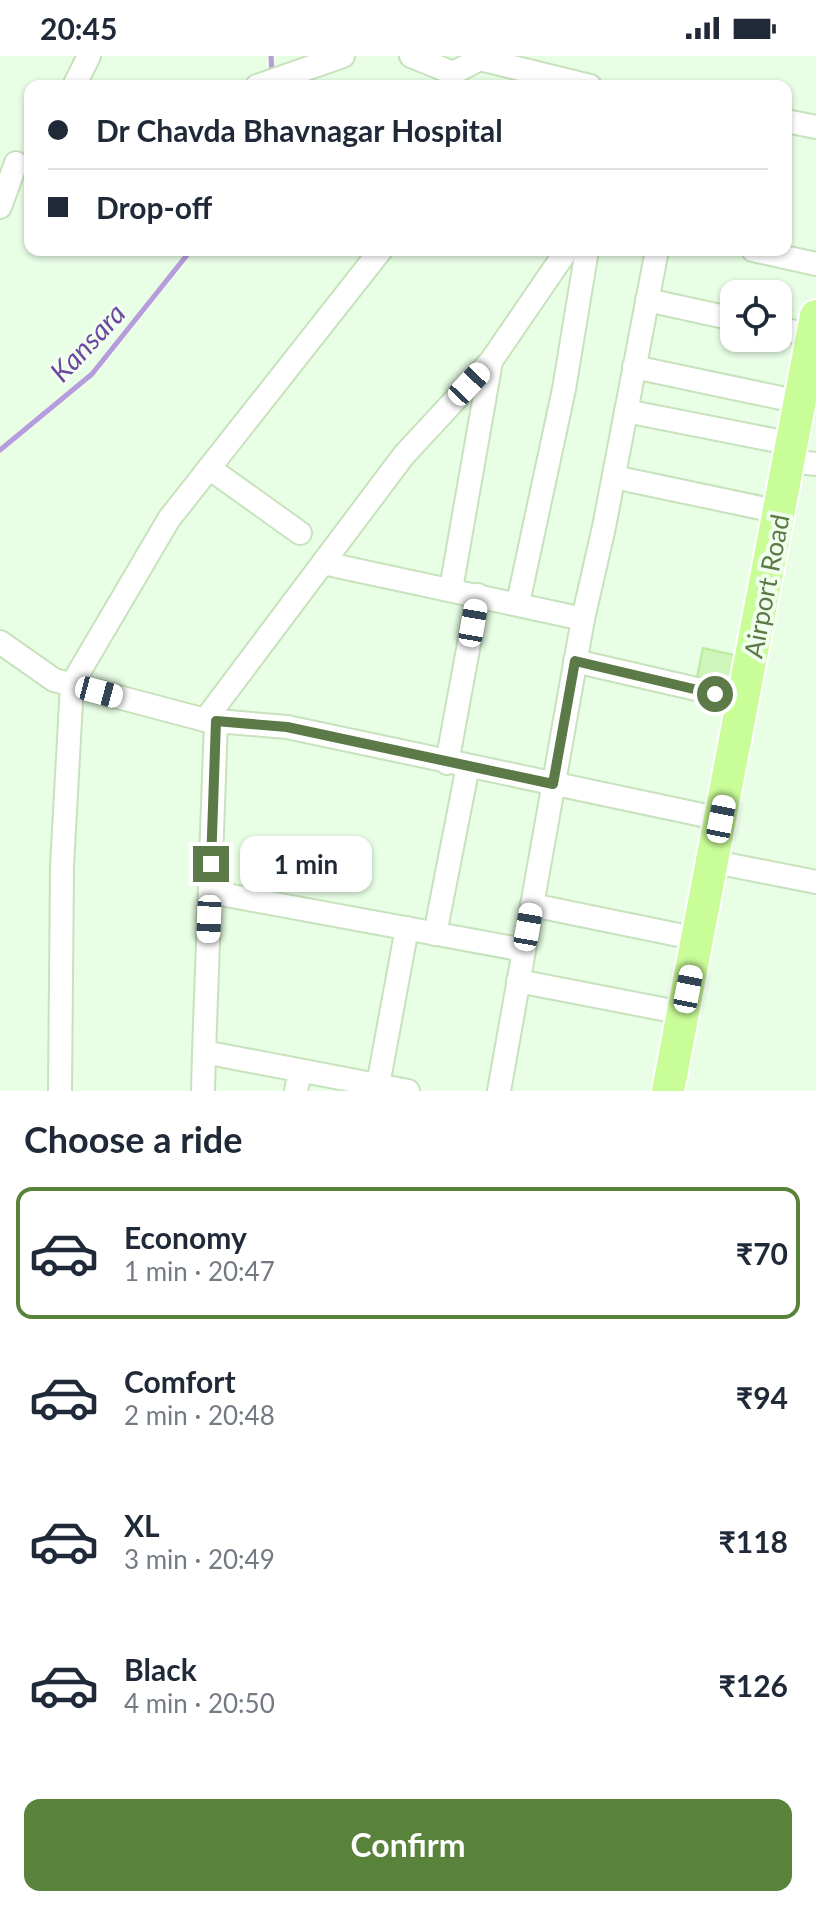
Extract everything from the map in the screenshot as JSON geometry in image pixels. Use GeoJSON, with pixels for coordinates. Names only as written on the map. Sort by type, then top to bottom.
{"type":"FeatureCollection","features":[{"type":"Feature","properties":{"kind":"highway","name":"Airport Road"},"geometry":{"type":"LineString","coordinates":[[685,1091],[730,865],[804,444],[814,326]]}},
{"type":"Feature","properties":{"kind":"highway","name":"Airport Road"},"geometry":{"type":"LineString","coordinates":[[668,1091],[780,512],[804,444]]}},
{"type":"Feature","properties":{"kind":"street"},"geometry":{"type":"LineString","coordinates":[[77,80],[89,56]]}},
{"type":"Feature","properties":{"kind":"street"},"geometry":{"type":"LineString","coordinates":[[274,80],[343,56]]}},
{"type":"Feature","properties":{"kind":"street"},"geometry":{"type":"LineString","coordinates":[[411,56],[453,73],[480,57],[567,80]]}},
{"type":"Feature","properties":{"kind":"street"},"geometry":{"type":"LineString","coordinates":[[470,80],[480,57]]}},
{"type":"Feature","properties":{"kind":"street"},"geometry":{"type":"LineString","coordinates":[[792,122],[816,127]]}},
{"type":"Feature","properties":{"kind":"street"},"geometry":{"type":"LineString","coordinates":[[0,207],[15,163]]}},
{"type":"Feature","properties":{"kind":"street"},"geometry":{"type":"LineString","coordinates":[[60,1091],[62,866],[72,684],[169,519],[376,256]]}},
{"type":"Feature","properties":{"kind":"street"},"geometry":{"type":"LineString","coordinates":[[203,1091],[210,892],[211,721],[404,455],[491,361],[563,256]]}},
{"type":"Feature","properties":{"kind":"street"},"geometry":{"type":"LineString","coordinates":[[518,603],[564,389],[586,256]]}},
{"type":"Feature","properties":{"kind":"street"},"geometry":{"type":"LineString","coordinates":[[499,1091],[575,661],[656,256]]}},
{"type":"Feature","properties":{"kind":"street"},"geometry":{"type":"LineString","coordinates":[[780,256],[816,264]]}},
{"type":"Feature","properties":{"kind":"street"},"geometry":{"type":"LineString","coordinates":[[647,300],[720,316]]}},
{"type":"Feature","properties":{"kind":"street"},"geometry":{"type":"LineString","coordinates":[[792,327],[814,326]]}},
{"type":"Feature","properties":{"kind":"street"},"geometry":{"type":"LineString","coordinates":[[451,589],[491,361]]}},
{"type":"Feature","properties":{"kind":"street"},"geometry":{"type":"LineString","coordinates":[[634,367],[804,444]]}},
{"type":"Feature","properties":{"kind":"street"},"geometry":{"type":"LineString","coordinates":[[626,411],[804,444]]}},
{"type":"Feature","properties":{"kind":"street"},"geometry":{"type":"LineString","coordinates":[[209,468],[300,533]]}},
{"type":"Feature","properties":{"kind":"street"},"geometry":{"type":"LineString","coordinates":[[614,477],[780,512]]}},
{"type":"Feature","properties":{"kind":"street"},"geometry":{"type":"LineString","coordinates":[[323,563],[583,619]]}},
{"type":"Feature","properties":{"kind":"street"},"geometry":{"type":"LineString","coordinates":[[435,934],[478,595]]}},
{"type":"Feature","properties":{"kind":"street"},"geometry":{"type":"LineString","coordinates":[[0,642],[54,680],[211,721],[287,727],[721,819]]}},
{"type":"Feature","properties":{"kind":"street"},"geometry":{"type":"LineString","coordinates":[[575,661],[744,700]]}},
{"type":"Feature","properties":{"kind":"street"},"geometry":{"type":"LineString","coordinates":[[730,865],[816,882]]}},
{"type":"Feature","properties":{"kind":"street"},"geometry":{"type":"LineString","coordinates":[[210,892],[524,950]]}},
{"type":"Feature","properties":{"kind":"street"},"geometry":{"type":"LineString","coordinates":[[532,905],[698,939]]}},
{"type":"Feature","properties":{"kind":"street"},"geometry":{"type":"LineString","coordinates":[[372,1087],[407,928]]}},
{"type":"Feature","properties":{"kind":"street"},"geometry":{"type":"LineString","coordinates":[[518,981],[683,1013]]}},
{"type":"Feature","properties":{"kind":"street"},"geometry":{"type":"LineString","coordinates":[[204,1052],[298,1081],[408,1091]]}},
{"type":"Feature","properties":{"kind":"building"},"geometry":{"type":"Polygon","coordinates":[[[703,648],[739,656],[733,685],[697,677],[703,648]]]}},
{"type":"Feature","properties":{"kind":"waterway","name":"Kansara"},"geometry":{"type":"LineString","coordinates":[[271,56],[272,73]]}},
{"type":"Feature","properties":{"kind":"waterway","name":"Kansara"},"geometry":{"type":"LineString","coordinates":[[0,450],[92,374],[186,256]]}},
{"type":"Feature","properties":{"kind":"route"},"geometry":{"type":"LineString","coordinates":[[211,864],[216,721],[287,727],[553,784],[575,661],[715,694]]}}]}
